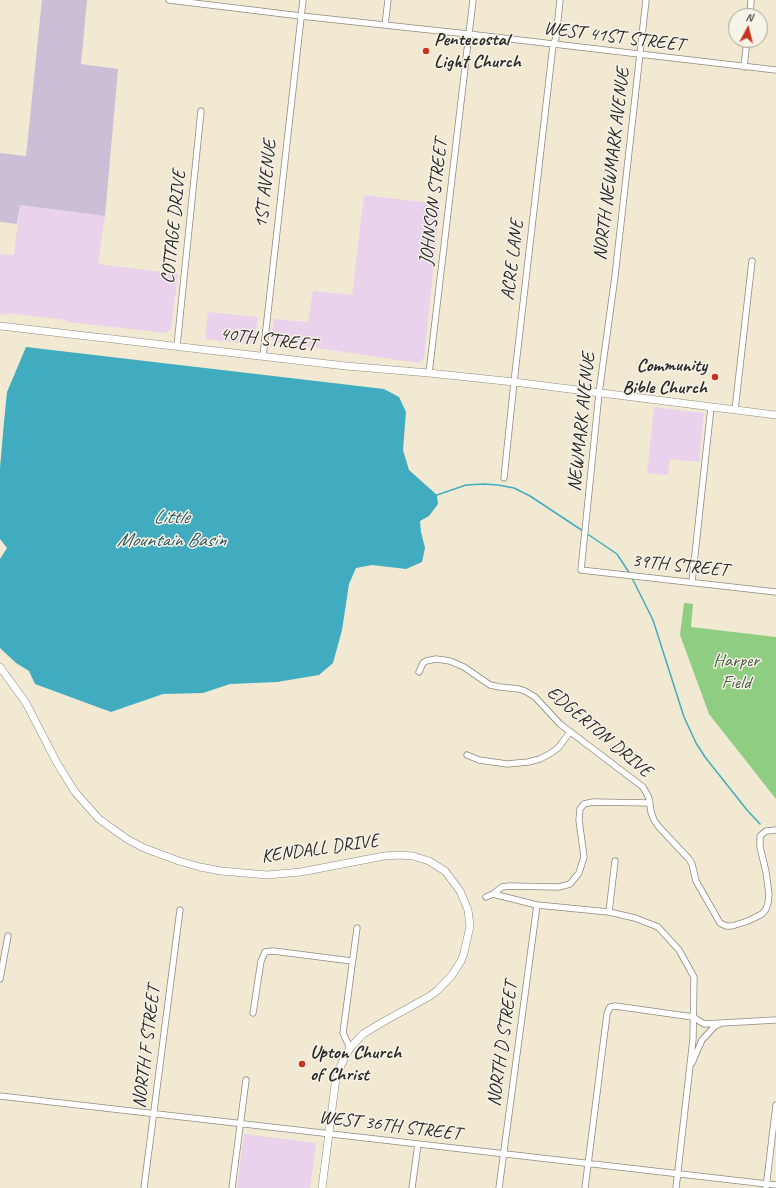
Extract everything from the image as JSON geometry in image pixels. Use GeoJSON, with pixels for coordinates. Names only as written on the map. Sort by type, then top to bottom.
{"type":"FeatureCollection","features":[{"type":"Feature","properties":{"kind":"main road","name":"40TH STREET"},"geometry":{"type":"LineString","coordinates":[[0,326],[346,366],[514,382],[776,415]]}},
{"type":"Feature","properties":{"kind":"main road","name":"KENDALL DRIVE"},"geometry":{"type":"LineString","coordinates":[[0,666],[26,703],[58,763],[86,806],[127,839],[144,848],[200,867],[243,874],[267,875],[301,872],[384,856],[413,856],[429,860],[445,871],[460,891],[468,910],[470,920],[466,946],[461,961],[446,982],[430,996],[363,1034],[350,1048],[338,1072],[322,1188]]}},
{"type":"Feature","properties":{"kind":"street","name":"WEST 41ST STREET"},"geometry":{"type":"LineString","coordinates":[[169,0],[776,70]]}},
{"type":"Feature","properties":{"kind":"street","name":"1ST AVENUE"},"geometry":{"type":"LineString","coordinates":[[263,356],[303,0]]}},
{"type":"Feature","properties":{"kind":"street"},"geometry":{"type":"LineString","coordinates":[[386,26],[388,0]]}},
{"type":"Feature","properties":{"kind":"street","name":"JOHNSON STREET"},"geometry":{"type":"LineString","coordinates":[[429,373],[473,0]]}},
{"type":"Feature","properties":{"kind":"street","name":"ACRE LANE"},"geometry":{"type":"LineString","coordinates":[[504,478],[553,45],[556,38],[560,0]]}},
{"type":"Feature","properties":{"kind":"street"},"geometry":{"type":"LineString","coordinates":[[640,55],[646,0]]}},
{"type":"Feature","properties":{"kind":"street"},"geometry":{"type":"LineString","coordinates":[[744,67],[746,48]]}},
{"type":"Feature","properties":{"kind":"street","name":"NORTH NEWMARK AVENUE"},"geometry":{"type":"LineString","coordinates":[[615,276],[640,55]]}},
{"type":"Feature","properties":{"kind":"street","name":"COTTAGE DRIVE"},"geometry":{"type":"LineString","coordinates":[[177,346],[201,111]]}},
{"type":"Feature","properties":{"kind":"street"},"geometry":{"type":"LineString","coordinates":[[735,410],[752,261]]}},
{"type":"Feature","properties":{"kind":"street","name":"NEWMARK AVENUE"},"geometry":{"type":"LineString","coordinates":[[581,570],[599,393],[615,276]]}},
{"type":"Feature","properties":{"kind":"street"},"geometry":{"type":"LineString","coordinates":[[692,582],[711,407]]}},
{"type":"Feature","properties":{"kind":"street","name":"39TH STREET"},"geometry":{"type":"LineString","coordinates":[[581,570],[776,592]]}},
{"type":"Feature","properties":{"kind":"street","name":"EDGERTON DRIVE"},"geometry":{"type":"LineString","coordinates":[[419,672],[423,663],[431,659],[458,663],[490,684],[500,687],[519,689],[530,694],[543,704],[552,716],[570,732],[647,792],[654,820],[689,859],[692,864],[696,881],[720,923],[726,926],[732,926],[748,921],[762,914],[766,909],[769,895],[766,872],[760,847],[760,836],[766,831],[776,830]]}},
{"type":"Feature","properties":{"kind":"street"},"geometry":{"type":"LineString","coordinates":[[467,755],[479,760],[507,764],[528,762],[540,759],[558,748],[570,732]]}},
{"type":"Feature","properties":{"kind":"street"},"geometry":{"type":"LineString","coordinates":[[486,897],[502,887],[555,887],[570,884],[579,873],[584,858],[579,820],[580,808],[584,804],[593,802],[650,803]]}},
{"type":"Feature","properties":{"kind":"street"},"geometry":{"type":"LineString","coordinates":[[609,912],[615,861]]}},
{"type":"Feature","properties":{"kind":"street"},"geometry":{"type":"LineString","coordinates":[[493,894],[537,905],[609,912],[635,918],[658,927],[679,950],[694,977],[690,1068],[676,1188]]}},
{"type":"Feature","properties":{"kind":"street","name":"NORTH D STREET"},"geometry":{"type":"LineString","coordinates":[[499,1188],[537,905]]}},
{"type":"Feature","properties":{"kind":"street","name":"NORTH F STREET"},"geometry":{"type":"LineString","coordinates":[[144,1188],[180,910]]}},
{"type":"Feature","properties":{"kind":"street"},"geometry":{"type":"LineString","coordinates":[[350,1048],[343,1032],[357,928]]}},
{"type":"Feature","properties":{"kind":"street"},"geometry":{"type":"LineString","coordinates":[[0,979],[8,936]]}},
{"type":"Feature","properties":{"kind":"street"},"geometry":{"type":"LineString","coordinates":[[253,1013],[261,961],[265,952],[273,951],[352,961]]}},
{"type":"Feature","properties":{"kind":"street"},"geometry":{"type":"LineString","coordinates":[[585,1188],[607,1014],[610,1006],[693,1017],[704,1024],[776,1020]]}},
{"type":"Feature","properties":{"kind":"street"},"geometry":{"type":"LineString","coordinates":[[690,1068],[702,1040],[715,1026],[724,1023]]}},
{"type":"Feature","properties":{"kind":"street"},"geometry":{"type":"LineString","coordinates":[[232,1188],[246,1080]]}},
{"type":"Feature","properties":{"kind":"street","name":"WEST 36TH STREET"},"geometry":{"type":"LineString","coordinates":[[0,1096],[678,1174],[766,1186],[776,1185]]}},
{"type":"Feature","properties":{"kind":"street"},"geometry":{"type":"LineString","coordinates":[[766,1186],[776,1105]]}},
{"type":"Feature","properties":{"kind":"street"},"geometry":{"type":"LineString","coordinates":[[412,1188],[418,1144]]}},
{"type":"Feature","properties":{"kind":"shaded area"},"geometry":{"type":"Polygon","coordinates":[[[42,0],[87,0],[81,64],[118,69],[105,216],[20,205],[17,224],[0,222],[0,153],[26,156],[42,0]]]}},
{"type":"Feature","properties":{"kind":"shaded area"},"geometry":{"type":"Polygon","coordinates":[[[364,195],[440,204],[424,358],[418,363],[276,342],[271,339],[274,319],[308,322],[313,291],[352,295],[364,195]]]}},
{"type":"Feature","properties":{"kind":"shaded area"},"geometry":{"type":"Polygon","coordinates":[[[20,205],[105,216],[98,264],[178,274],[171,329],[165,333],[68,322],[66,320],[7,313],[6,315],[0,314],[0,254],[14,255],[20,205]]]}},
{"type":"Feature","properties":{"kind":"shaded area"},"geometry":{"type":"Polygon","coordinates":[[[208,312],[258,317],[255,340],[249,344],[205,339],[208,312]]]}},
{"type":"Feature","properties":{"kind":"shaded area"},"geometry":{"type":"Polygon","coordinates":[[[654,407],[704,414],[699,462],[670,459],[668,475],[647,473],[654,407]]]}},
{"type":"Feature","properties":{"kind":"shaded area"},"geometry":{"type":"Polygon","coordinates":[[[244,1134],[316,1143],[310,1188],[237,1188],[244,1134]]]}},
{"type":"Feature","properties":{"kind":"green space","name":"Harper Field"},"geometry":{"type":"Polygon","coordinates":[[[684,603],[693,604],[691,627],[776,637],[776,799],[709,714],[680,635],[684,603]]]}},
{"type":"Feature","properties":{"kind":"water","name":"Little Mountain Basin"},"geometry":{"type":"Polygon","coordinates":[[[26,347],[384,389],[399,397],[406,412],[403,450],[409,470],[437,495],[438,504],[429,516],[420,521],[425,548],[422,562],[406,569],[372,565],[356,568],[349,584],[342,630],[333,663],[319,675],[277,682],[230,684],[203,693],[163,694],[111,712],[35,684],[29,671],[16,663],[0,648],[0,559],[7,548],[0,539],[0,468],[7,392],[26,347]]]}},
{"type":"Feature","properties":{"kind":"waterway"},"geometry":{"type":"LineString","coordinates":[[437,495],[466,485],[484,484],[514,488],[530,496],[583,531]]}},
{"type":"Feature","properties":{"kind":"waterway"},"geometry":{"type":"LineString","coordinates":[[586,533],[617,554],[630,574]]}},
{"type":"Feature","properties":{"kind":"waterway"},"geometry":{"type":"LineString","coordinates":[[632,578],[653,620],[684,717],[696,743],[705,757],[760,824]]}},
{"type":"Feature","properties":{"kind":"place","name":"Pentecostal Light Church"},"geometry":{"type":"Point","coordinates":[426,51]}},
{"type":"Feature","properties":{"kind":"place","name":"Community Bible Church"},"geometry":{"type":"Point","coordinates":[715,377]}},
{"type":"Feature","properties":{"kind":"place","name":"Upton Church of Christ"},"geometry":{"type":"Point","coordinates":[302,1064]}}]}
